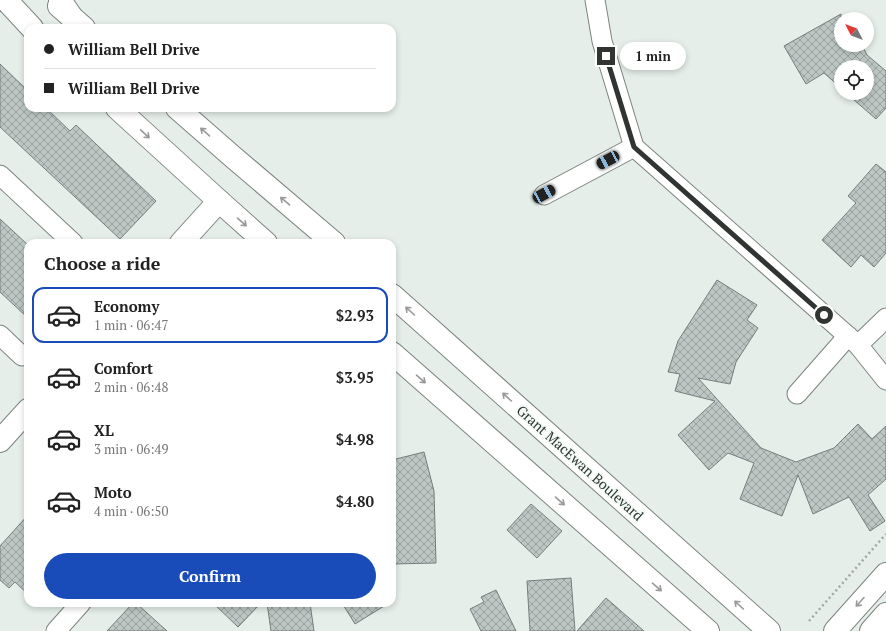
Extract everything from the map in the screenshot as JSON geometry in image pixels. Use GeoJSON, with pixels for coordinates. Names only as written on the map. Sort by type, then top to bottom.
{"type":"FeatureCollection","features":[{"type":"Feature","properties":{"kind":"main road"},"geometry":{"type":"LineString","coordinates":[[6,0],[28,24]]}},
{"type":"Feature","properties":{"kind":"main road"},"geometry":{"type":"LineString","coordinates":[[52,0],[79,24]]}},
{"type":"Feature","properties":{"kind":"main road"},"geometry":{"type":"LineString","coordinates":[[60,0],[79,24]]}},
{"type":"Feature","properties":{"kind":"main road"},"geometry":{"type":"LineString","coordinates":[[0,15],[24,30]]}},
{"type":"Feature","properties":{"kind":"main road"},"geometry":{"type":"LineString","coordinates":[[121,112],[262,239]]}},
{"type":"Feature","properties":{"kind":"main road"},"geometry":{"type":"LineString","coordinates":[[182,112],[329,239]]}},
{"type":"Feature","properties":{"kind":"main road"},"geometry":{"type":"LineString","coordinates":[[185,239],[219,201]]}},
{"type":"Feature","properties":{"kind":"main road","name":"Grant MacEwan Boulevard"},"geometry":{"type":"LineString","coordinates":[[396,299],[768,631]]}},
{"type":"Feature","properties":{"kind":"main road"},"geometry":{"type":"LineString","coordinates":[[396,357],[708,631]]}},
{"type":"Feature","properties":{"kind":"main road"},"geometry":{"type":"LineString","coordinates":[[0,441],[24,414]]}},
{"type":"Feature","properties":{"kind":"main road"},"geometry":{"type":"LineString","coordinates":[[835,631],[886,574]]}},
{"type":"Feature","properties":{"kind":"main road"},"geometry":{"type":"LineString","coordinates":[[871,631],[886,614]]}},
{"type":"Feature","properties":{"kind":"street"},"geometry":{"type":"LineString","coordinates":[[595,0],[602,41],[634,147],[853,340],[886,362]]}},
{"type":"Feature","properties":{"kind":"street"},"geometry":{"type":"LineString","coordinates":[[544,194],[634,147]]}},
{"type":"Feature","properties":{"kind":"street"},"geometry":{"type":"LineString","coordinates":[[0,175],[69,239]]}},
{"type":"Feature","properties":{"kind":"street"},"geometry":{"type":"LineString","coordinates":[[797,394],[853,340],[886,318]]}},
{"type":"Feature","properties":{"kind":"street"},"geometry":{"type":"LineString","coordinates":[[0,335],[22,356]]}},
{"type":"Feature","properties":{"kind":"street"},"geometry":{"type":"LineString","coordinates":[[853,340],[886,380]]}},
{"type":"Feature","properties":{"kind":"street"},"geometry":{"type":"LineString","coordinates":[[56,631],[77,607]]}},
{"type":"Feature","properties":{"kind":"path"},"geometry":{"type":"LineString","coordinates":[[809,621],[886,534]]}},
{"type":"Feature","properties":{"kind":"building"},"geometry":{"type":"Polygon","coordinates":[[[834,18],[834,52],[866,52],[873,60],[834,60],[834,82],[824,73],[806,84],[784,46],[834,18]]]}},
{"type":"Feature","properties":{"kind":"building"},"geometry":{"type":"Polygon","coordinates":[[[874,61],[886,71],[886,108],[876,119],[854,100],[874,100],[874,61]]]}},
{"type":"Feature","properties":{"kind":"building"},"geometry":{"type":"Polygon","coordinates":[[[0,64],[24,87],[24,112],[50,112],[70,131],[76,125],[156,201],[120,239],[0,127],[0,64]]]}},
{"type":"Feature","properties":{"kind":"building"},"geometry":{"type":"Polygon","coordinates":[[[876,164],[886,172],[886,253],[874,267],[861,255],[851,267],[822,240],[856,203],[848,196],[876,164]]]}},
{"type":"Feature","properties":{"kind":"building"},"geometry":{"type":"Polygon","coordinates":[[[0,219],[24,241],[24,314],[0,292],[0,219]]]}},
{"type":"Feature","properties":{"kind":"building"},"geometry":{"type":"Polygon","coordinates":[[[717,280],[757,305],[747,320],[758,328],[736,362],[730,384],[698,378],[761,448],[796,462],[834,448],[858,424],[872,439],[886,426],[886,479],[868,495],[885,521],[870,531],[849,497],[813,514],[798,475],[782,516],[740,499],[754,463],[728,453],[709,470],[678,435],[715,401],[675,391],[680,374],[668,372],[678,341],[717,280]]]}},
{"type":"Feature","properties":{"kind":"building"},"geometry":{"type":"Polygon","coordinates":[[[424,452],[434,491],[436,563],[396,564],[396,459],[424,452]]]}},
{"type":"Feature","properties":{"kind":"building"},"geometry":{"type":"Polygon","coordinates":[[[531,504],[562,531],[537,558],[507,530],[531,504]]]}},
{"type":"Feature","properties":{"kind":"building"},"geometry":{"type":"Polygon","coordinates":[[[24,519],[24,590],[15,582],[9,588],[0,580],[0,546],[24,519]]]}},
{"type":"Feature","properties":{"kind":"building"},"geometry":{"type":"Polygon","coordinates":[[[571,578],[575,631],[530,631],[527,581],[571,578]]]}},
{"type":"Feature","properties":{"kind":"building"},"geometry":{"type":"Polygon","coordinates":[[[496,590],[516,631],[481,631],[470,609],[484,602],[481,597],[496,590]]]}},
{"type":"Feature","properties":{"kind":"building"},"geometry":{"type":"Polygon","coordinates":[[[606,598],[644,631],[577,631],[606,598]]]}},
{"type":"Feature","properties":{"kind":"building"},"geometry":{"type":"Polygon","coordinates":[[[129,607],[140,607],[167,631],[107,631],[129,607]]]}},
{"type":"Feature","properties":{"kind":"building"},"geometry":{"type":"Polygon","coordinates":[[[217,607],[257,607],[238,627],[217,607]]]}},
{"type":"Feature","properties":{"kind":"building"},"geometry":{"type":"Polygon","coordinates":[[[268,607],[311,607],[314,631],[271,631],[268,607]]]}},
{"type":"Feature","properties":{"kind":"building"},"geometry":{"type":"Polygon","coordinates":[[[344,607],[383,607],[355,624],[344,607]]]}},
{"type":"Feature","properties":{"kind":"route"},"geometry":{"type":"LineString","coordinates":[[606,56],[634,147],[824,315]]}}]}
